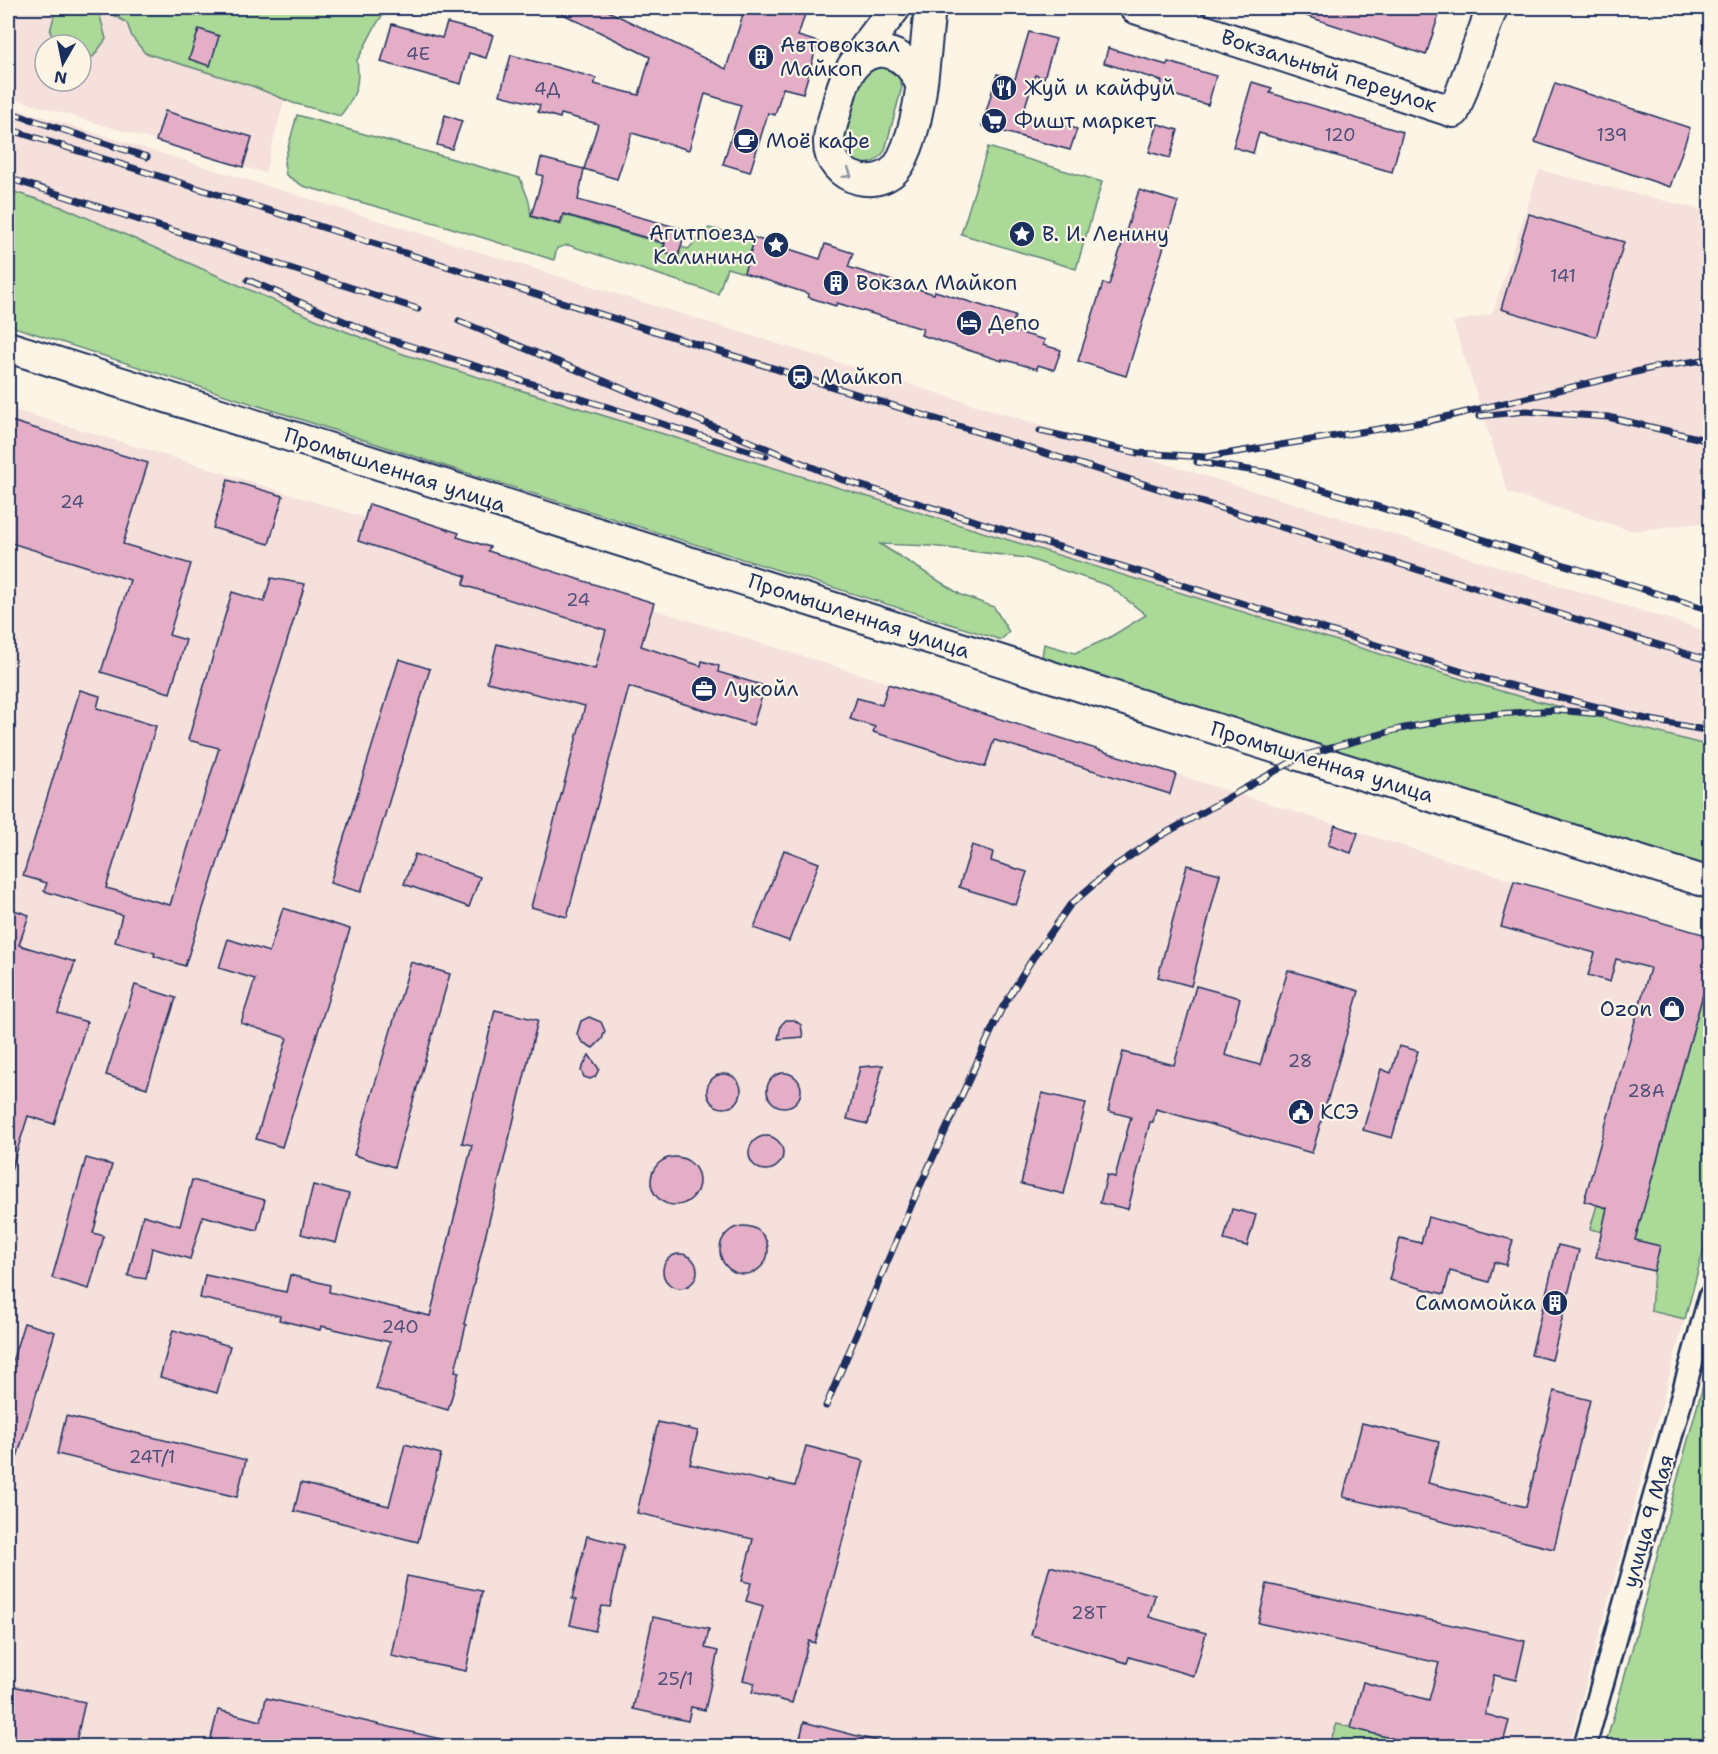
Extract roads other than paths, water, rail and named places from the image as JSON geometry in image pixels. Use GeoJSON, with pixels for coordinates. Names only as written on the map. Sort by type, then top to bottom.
{"type":"FeatureCollection","features":[{"type":"Feature","properties":{"kind":"main road"},"geometry":{"type":"LineString","coordinates":[[895,8],[845,81],[829,141],[831,154],[837,166],[846,175],[858,180],[871,181],[883,178],[894,171],[902,161],[921,95],[920,82],[930,8]]}},
{"type":"Feature","properties":{"kind":"main road","name":"Вокзальный переулок"},"geometry":{"type":"LineString","coordinates":[[1135,8],[1454,112],[1492,8]]}},
{"type":"Feature","properties":{"kind":"main road"},"geometry":{"type":"LineString","coordinates":[[854,65],[870,54],[882,52],[895,54],[906,60],[915,70],[920,82]]}},
{"type":"Feature","properties":{"kind":"main road","name":"Промышленная улица"},"geometry":{"type":"LineString","coordinates":[[8,347],[1710,883]]}},
{"type":"Feature","properties":{"kind":"street","name":"улица 9 Мая"},"geometry":{"type":"LineString","coordinates":[[1585,1746],[1710,1296]]}},
{"type":"Feature","properties":{"kind":"railway"},"geometry":{"type":"LineString","coordinates":[[8,112],[147,157]]}},
{"type":"Feature","properties":{"kind":"railway"},"geometry":{"type":"LineString","coordinates":[[8,129],[1710,661]]}},
{"type":"Feature","properties":{"kind":"railway"},"geometry":{"type":"LineString","coordinates":[[8,178],[418,309]]}},
{"type":"Feature","properties":{"kind":"railway"},"geometry":{"type":"LineString","coordinates":[[248,280],[381,337],[766,456]]}},
{"type":"Feature","properties":{"kind":"railway"},"geometry":{"type":"LineString","coordinates":[[459,321],[843,480],[1489,680],[1646,719],[1710,731]]}},
{"type":"Feature","properties":{"kind":"railway"},"geometry":{"type":"LineString","coordinates":[[1040,431],[1138,453],[1206,457],[1428,421],[1657,367],[1710,359]]}},
{"type":"Feature","properties":{"kind":"railway"},"geometry":{"type":"LineString","coordinates":[[1479,416],[1526,411],[1608,417],[1710,441]]}},
{"type":"Feature","properties":{"kind":"railway"},"geometry":{"type":"LineString","coordinates":[[1197,462],[1269,473],[1710,610]]}},
{"type":"Feature","properties":{"kind":"railway"},"geometry":{"type":"LineString","coordinates":[[826,1406],[914,1199],[1001,1010],[1031,961],[1070,905],[1115,866],[1157,838],[1302,756],[1399,729],[1470,716],[1556,710],[1601,714]]}},
{"type":"Feature","properties":{"kind":"place","name":"Автовокзал Майкоп"},"geometry":{"type":"Point","coordinates":[761,57]}},
{"type":"Feature","properties":{"kind":"place","name":"Жуй и кайфуй"},"geometry":{"type":"Point","coordinates":[1004,88]}},
{"type":"Feature","properties":{"kind":"place","name":"Фишт маркет"},"geometry":{"type":"Point","coordinates":[994,121]}},
{"type":"Feature","properties":{"kind":"place","name":"Моё кафе"},"geometry":{"type":"Point","coordinates":[746,141]}},
{"type":"Feature","properties":{"kind":"place","name":"В. И. Ленину"},"geometry":{"type":"Point","coordinates":[1022,234]}},
{"type":"Feature","properties":{"kind":"place","name":"Агитпоезд Калинина"},"geometry":{"type":"Point","coordinates":[776,245]}},
{"type":"Feature","properties":{"kind":"place","name":"Вокзал Майкоп"},"geometry":{"type":"Point","coordinates":[836,283]}},
{"type":"Feature","properties":{"kind":"place","name":"Депо"},"geometry":{"type":"Point","coordinates":[969,323]}},
{"type":"Feature","properties":{"kind":"place","name":"Майкоп"},"geometry":{"type":"Point","coordinates":[800,377]}},
{"type":"Feature","properties":{"kind":"place","name":"Лукойл"},"geometry":{"type":"Point","coordinates":[704,689]}},
{"type":"Feature","properties":{"kind":"place","name":"Ozon"},"geometry":{"type":"Point","coordinates":[1672,1009]}},
{"type":"Feature","properties":{"kind":"place","name":"КСЭ"},"geometry":{"type":"Point","coordinates":[1301,1112]}},
{"type":"Feature","properties":{"kind":"place","name":"Самомойка"},"geometry":{"type":"Point","coordinates":[1555,1303]}}]}
